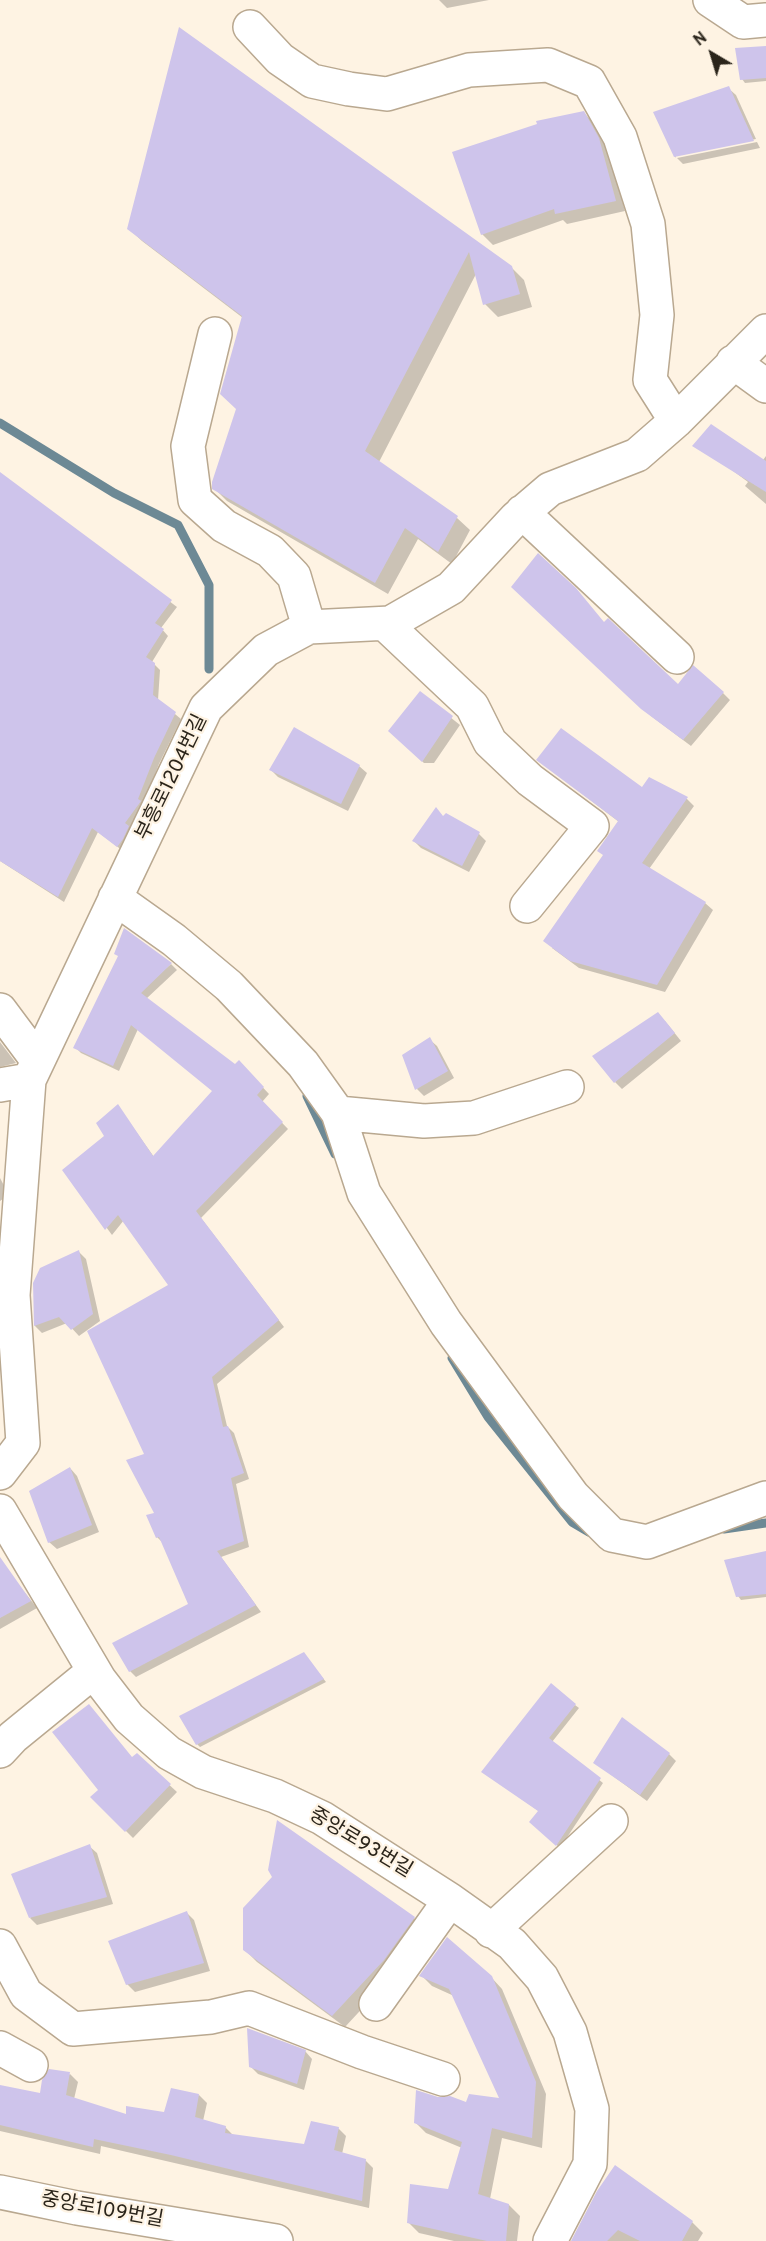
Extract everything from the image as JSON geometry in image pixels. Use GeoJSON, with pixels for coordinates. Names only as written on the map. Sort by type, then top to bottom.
{"type":"FeatureCollection","features":[{"type":"Feature","properties":{"kind":"street"},"geometry":{"type":"LineString","coordinates":[[710,0],[743,22],[766,20]]}},
{"type":"Feature","properties":{"kind":"street"},"geometry":{"type":"LineString","coordinates":[[250,27],[280,59],[312,81],[349,89],[387,94],[469,70],[548,65],[589,82],[620,136],[648,224],[657,315],[650,380],[676,421]]}},
{"type":"Feature","properties":{"kind":"street","name":"부흥로1204번길"},"geometry":{"type":"LineString","coordinates":[[0,1473],[23,1443],[13,1294],[22,1075],[115,898],[206,708],[266,650],[309,627],[385,624],[451,588],[522,512],[550,489],[637,455],[676,421],[766,331]]}},
{"type":"Feature","properties":{"kind":"street"},"geometry":{"type":"LineString","coordinates":[[215,334],[188,446],[195,500],[224,526],[270,551],[294,576],[309,627]]}},
{"type":"Feature","properties":{"kind":"street"},"geometry":{"type":"LineString","coordinates":[[733,362],[766,386]]}},
{"type":"Feature","properties":{"kind":"street"},"geometry":{"type":"LineString","coordinates":[[522,512],[676,657]]}},
{"type":"Feature","properties":{"kind":"street"},"geometry":{"type":"LineString","coordinates":[[385,624],[472,706],[490,742],[530,780],[592,825],[527,906]]}},
{"type":"Feature","properties":{"kind":"street"},"geometry":{"type":"LineString","coordinates":[[115,898],[174,940],[229,986],[303,1064],[338,1113],[364,1193],[446,1323],[573,1496],[612,1535],[647,1542],[766,1498]]}},
{"type":"Feature","properties":{"kind":"street"},"geometry":{"type":"LineString","coordinates":[[0,1010],[22,1075]]}},
{"type":"Feature","properties":{"kind":"street"},"geometry":{"type":"LineString","coordinates":[[338,1113],[424,1121],[474,1118],[567,1087]]}},
{"type":"Feature","properties":{"kind":"street","name":"중앙로93번길"},"geometry":{"type":"LineString","coordinates":[[0,1511],[94,1671],[129,1718],[169,1753],[203,1772],[275,1796],[322,1818],[450,1900],[512,1944],[542,1978],[570,2032],[592,2109],[590,2164],[550,2241]]}},
{"type":"Feature","properties":{"kind":"street"},"geometry":{"type":"LineString","coordinates":[[0,1751],[13,1737],[94,1671]]}},
{"type":"Feature","properties":{"kind":"street"},"geometry":{"type":"LineString","coordinates":[[491,1931],[612,1821]]}},
{"type":"Feature","properties":{"kind":"street"},"geometry":{"type":"LineString","coordinates":[[376,2004],[450,1900]]}},
{"type":"Feature","properties":{"kind":"street"},"geometry":{"type":"LineString","coordinates":[[0,1946],[26,1994],[73,2029],[211,2016],[249,2008],[362,2052],[443,2079]]}},
{"type":"Feature","properties":{"kind":"street"},"geometry":{"type":"LineString","coordinates":[[0,2048],[31,2065]]}},
{"type":"Feature","properties":{"kind":"street","name":"중앙로109번길"},"geometry":{"type":"LineString","coordinates":[[0,2192],[77,2208],[276,2241]]}},
{"type":"Feature","properties":{"kind":"building"},"geometry":{"type":"Polygon","coordinates":[[[179,27],[512,266],[520,294],[483,305],[469,252],[365,451],[458,516],[438,552],[405,528],[375,583],[212,489],[212,482],[236,409],[220,394],[242,316],[127,229],[179,27]]]}},
{"type":"Feature","properties":{"kind":"building"},"geometry":{"type":"Polygon","coordinates":[[[766,46],[766,78],[740,80],[735,48],[766,46]]]}},
{"type":"Feature","properties":{"kind":"building"},"geometry":{"type":"Polygon","coordinates":[[[729,86],[754,141],[674,157],[653,112],[729,86]]]}},
{"type":"Feature","properties":{"kind":"building"},"geometry":{"type":"Polygon","coordinates":[[[584,111],[599,138],[616,201],[555,214],[554,209],[481,235],[452,152],[537,124],[536,121],[584,111]]]}},
{"type":"Feature","properties":{"kind":"building"},"geometry":{"type":"Polygon","coordinates":[[[711,424],[766,461],[766,492],[692,446],[711,424]]]}},
{"type":"Feature","properties":{"kind":"building"},"geometry":{"type":"Polygon","coordinates":[[[0,472],[172,600],[155,623],[164,629],[146,657],[155,663],[153,695],[176,712],[154,758],[138,799],[141,801],[125,823],[129,826],[123,839],[117,847],[92,828],[58,897],[0,861],[0,472]]]}},
{"type":"Feature","properties":{"kind":"building"},"geometry":{"type":"Polygon","coordinates":[[[538,553],[576,588],[604,622],[608,618],[678,684],[693,665],[724,692],[683,740],[641,709],[511,587],[538,553]]]}},
{"type":"Feature","properties":{"kind":"building"},"geometry":{"type":"Polygon","coordinates":[[[420,691],[453,716],[422,762],[388,731],[420,691]]]}},
{"type":"Feature","properties":{"kind":"building"},"geometry":{"type":"Polygon","coordinates":[[[294,727],[360,765],[341,804],[269,770],[294,727]]]}},
{"type":"Feature","properties":{"kind":"building"},"geometry":{"type":"Polygon","coordinates":[[[561,728],[642,787],[649,777],[688,797],[642,863],[706,902],[657,985],[570,961],[543,941],[603,855],[597,851],[618,821],[536,760],[561,728]]]}},
{"type":"Feature","properties":{"kind":"building"},"geometry":{"type":"Polygon","coordinates":[[[436,807],[443,816],[446,813],[480,832],[462,866],[412,841],[436,807]]]}},
{"type":"Feature","properties":{"kind":"building"},"geometry":{"type":"Polygon","coordinates":[[[124,928],[172,963],[141,993],[235,1064],[239,1060],[264,1087],[257,1095],[283,1122],[196,1211],[279,1320],[212,1377],[223,1427],[228,1426],[244,1473],[231,1478],[244,1541],[217,1551],[256,1605],[129,1672],[112,1643],[188,1604],[159,1537],[156,1538],[146,1515],[154,1513],[126,1460],[144,1454],[87,1331],[168,1285],[118,1215],[105,1230],[62,1170],[104,1136],[96,1123],[118,1104],[153,1156],[212,1091],[131,1025],[113,1066],[73,1048],[118,956],[114,954],[124,928]]]}},
{"type":"Feature","properties":{"kind":"building"},"geometry":{"type":"Polygon","coordinates":[[[658,1012],[675,1033],[614,1083],[592,1056],[658,1012]]]}},
{"type":"Feature","properties":{"kind":"building"},"geometry":{"type":"Polygon","coordinates":[[[430,1037],[448,1071],[415,1090],[402,1055],[430,1037]]]}},
{"type":"Feature","properties":{"kind":"building"},"geometry":{"type":"Polygon","coordinates":[[[79,1250],[93,1314],[71,1330],[59,1317],[34,1326],[33,1283],[40,1268],[79,1250]]]}},
{"type":"Feature","properties":{"kind":"building"},"geometry":{"type":"Polygon","coordinates":[[[70,1467],[92,1525],[48,1543],[29,1491],[70,1467]]]}},
{"type":"Feature","properties":{"kind":"building"},"geometry":{"type":"Polygon","coordinates":[[[766,1551],[766,1594],[736,1597],[724,1560],[766,1551]]]}},
{"type":"Feature","properties":{"kind":"building"},"geometry":{"type":"Polygon","coordinates":[[[0,1557],[31,1601],[0,1618],[0,1557]]]}},
{"type":"Feature","properties":{"kind":"building"},"geometry":{"type":"Polygon","coordinates":[[[304,1652],[324,1679],[196,1745],[179,1716],[304,1652]]]}},
{"type":"Feature","properties":{"kind":"building"},"geometry":{"type":"Polygon","coordinates":[[[551,1683],[576,1704],[549,1738],[601,1778],[556,1846],[529,1822],[538,1811],[481,1772],[551,1683]]]}},
{"type":"Feature","properties":{"kind":"building"},"geometry":{"type":"Polygon","coordinates":[[[89,1704],[132,1757],[137,1753],[171,1784],[125,1832],[90,1797],[98,1790],[52,1732],[89,1704]]]}},
{"type":"Feature","properties":{"kind":"building"},"geometry":{"type":"Polygon","coordinates":[[[622,1717],[670,1753],[640,1795],[593,1763],[622,1717]]]}},
{"type":"Feature","properties":{"kind":"building"},"geometry":{"type":"Polygon","coordinates":[[[277,1820],[415,1917],[384,1960],[332,2016],[243,1950],[243,1908],[272,1877],[268,1870],[277,1820]]]}},
{"type":"Feature","properties":{"kind":"building"},"geometry":{"type":"Polygon","coordinates":[[[90,1844],[107,1897],[29,1918],[11,1874],[90,1844]]]}},
{"type":"Feature","properties":{"kind":"building"},"geometry":{"type":"Polygon","coordinates":[[[187,1911],[204,1963],[126,1985],[108,1941],[187,1911]]]}},
{"type":"Feature","properties":{"kind":"building"},"geometry":{"type":"Polygon","coordinates":[[[447,1937],[492,1976],[536,2082],[532,2138],[492,2128],[478,2194],[509,2204],[506,2241],[487,2241],[407,2223],[410,2184],[448,2189],[462,2142],[414,2123],[416,2090],[438,2097],[450,2096],[466,2102],[469,2094],[499,2098],[449,1989],[419,1976],[447,1937]]]}},
{"type":"Feature","properties":{"kind":"building"},"geometry":{"type":"Polygon","coordinates":[[[247,2028],[306,2050],[297,2084],[249,2067],[247,2028]]]}},
{"type":"Feature","properties":{"kind":"building"},"geometry":{"type":"Polygon","coordinates":[[[49,2069],[70,2072],[66,2095],[126,2114],[126,2106],[164,2112],[171,2088],[199,2094],[195,2117],[226,2126],[225,2133],[304,2144],[311,2121],[339,2127],[334,2150],[366,2159],[362,2201],[171,2155],[94,2139],[93,2147],[0,2125],[0,2085],[40,2093],[42,2080],[49,2069]]]}},
{"type":"Feature","properties":{"kind":"building"},"geometry":{"type":"Polygon","coordinates":[[[615,2165],[693,2221],[682,2241],[640,2241],[618,2230],[607,2241],[571,2241],[597,2191],[615,2165]]]}},
{"type":"Feature","properties":{"kind":"waterway"},"geometry":{"type":"LineString","coordinates":[[0,423],[114,493],[178,525],[209,585],[209,669]]}},
{"type":"Feature","properties":{"kind":"waterway"},"geometry":{"type":"LineString","coordinates":[[307,1096],[335,1154]]}},
{"type":"Feature","properties":{"kind":"waterway"},"geometry":{"type":"LineString","coordinates":[[452,1358],[488,1417],[572,1522],[589,1532]]}},
{"type":"Feature","properties":{"kind":"waterway"},"geometry":{"type":"LineString","coordinates":[[724,1529],[766,1523]]}}]}
